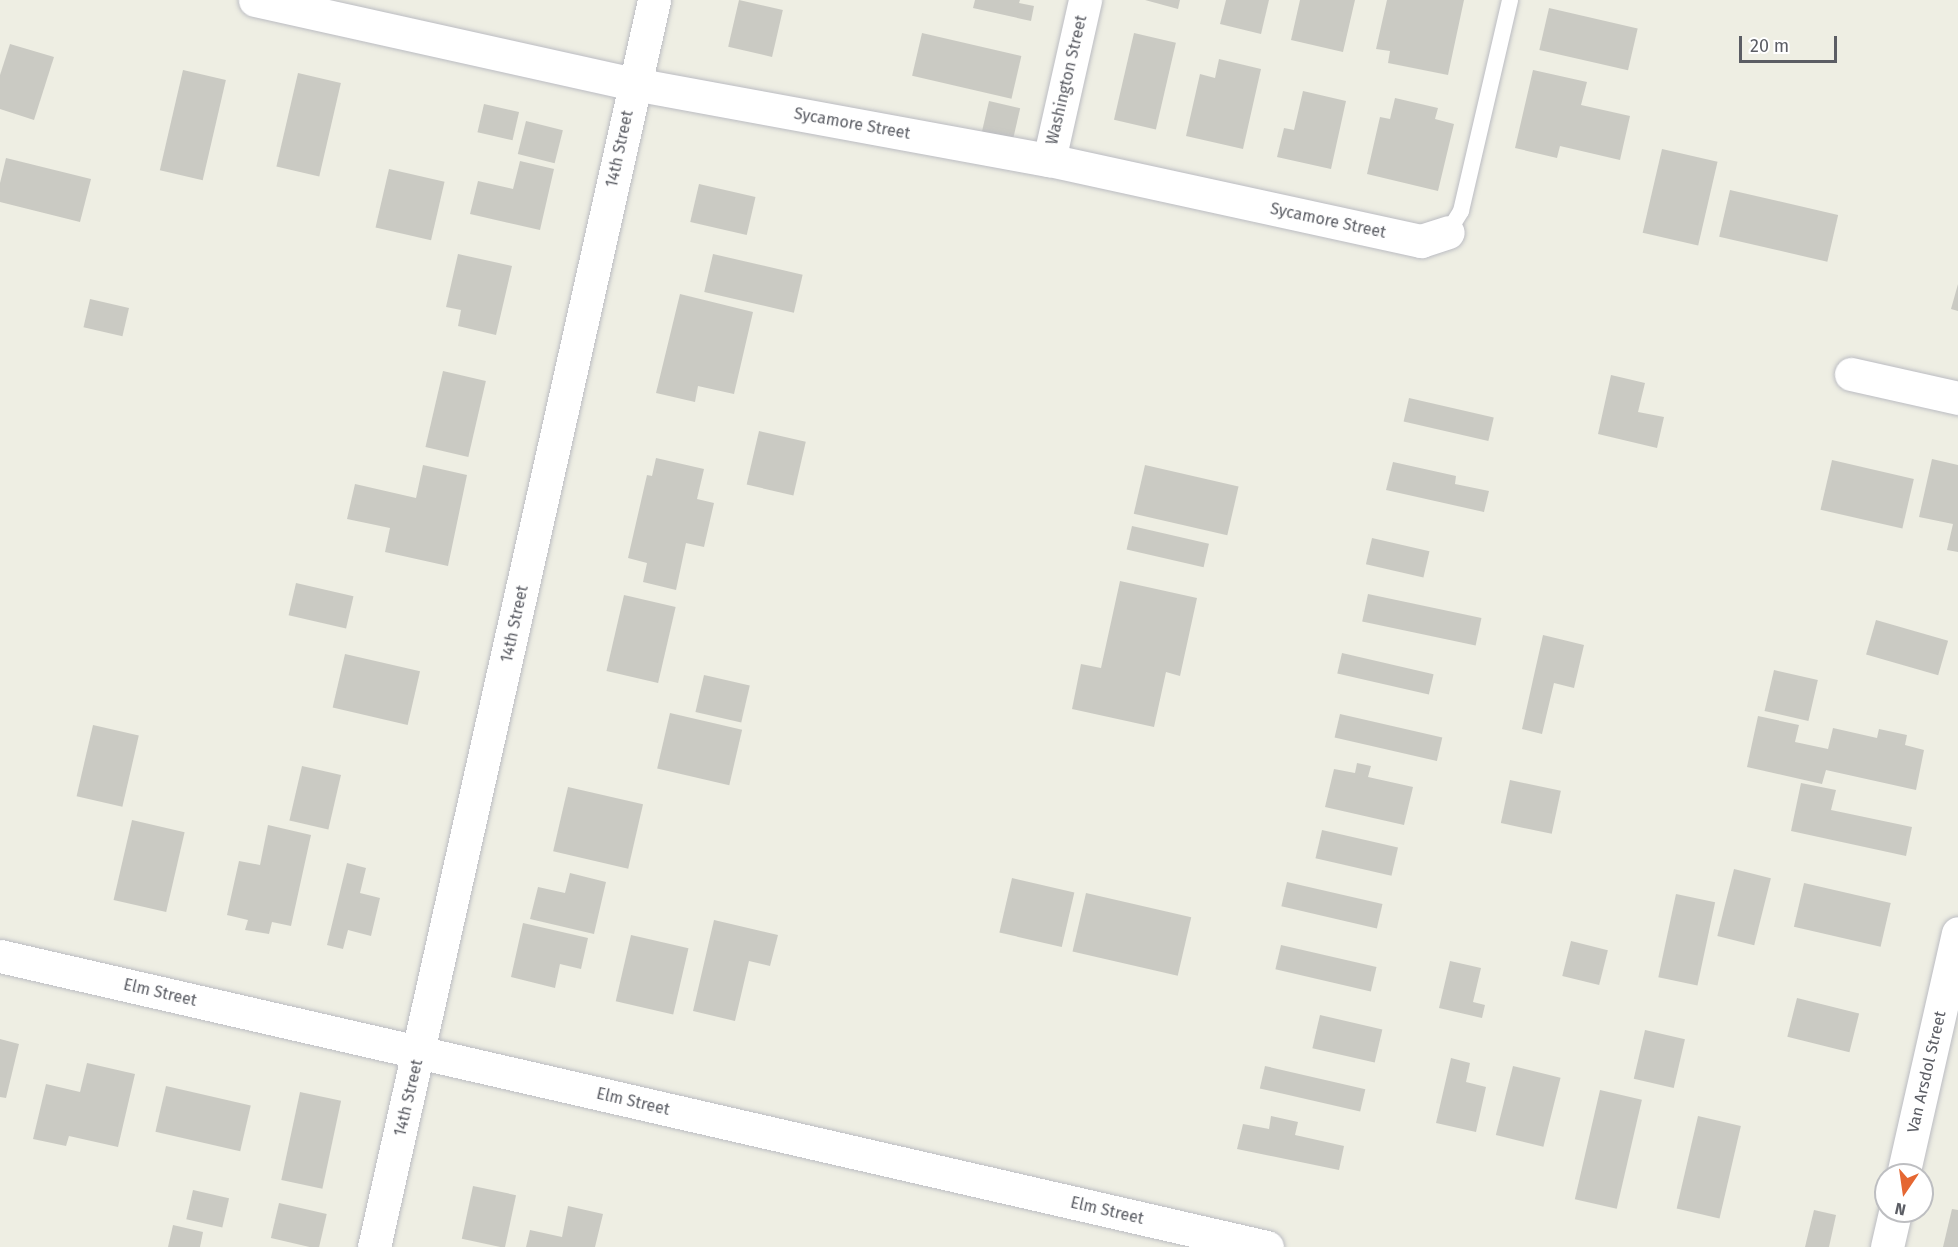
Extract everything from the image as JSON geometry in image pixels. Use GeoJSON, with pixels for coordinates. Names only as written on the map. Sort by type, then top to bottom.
{"type":"FeatureCollection","features":[{"type":"Feature","properties":{"kind":"street","name":"Sycamore Street"},"geometry":{"type":"LineString","coordinates":[[255,0],[634,84],[1049,160],[1421,241],[1448,232]]}},
{"type":"Feature","properties":{"kind":"street","name":"14th Street"},"geometry":{"type":"LineString","coordinates":[[374,1247],[420,1054],[654,0]]}},
{"type":"Feature","properties":{"kind":"street","name":"Washington Street"},"geometry":{"type":"LineString","coordinates":[[1049,160],[1085,0]]}},
{"type":"Feature","properties":{"kind":"street"},"geometry":{"type":"LineString","coordinates":[[1851,374],[1958,398]]}},
{"type":"Feature","properties":{"kind":"street","name":"Van Arsdol Street"},"geometry":{"type":"LineString","coordinates":[[1906,1163],[1958,933]]}},
{"type":"Feature","properties":{"kind":"street","name":"Elm Street"},"geometry":{"type":"LineString","coordinates":[[0,956],[1267,1247]]}},
{"type":"Feature","properties":{"kind":"street"},"geometry":{"type":"LineString","coordinates":[[1887,1247],[1892,1223]]}},
{"type":"Feature","properties":{"kind":"lane"},"geometry":{"type":"LineString","coordinates":[[1448,232],[1461,211],[1510,0]]}},
{"type":"Feature","properties":{"kind":"building"},"geometry":{"type":"Polygon","coordinates":[[[739,0],[783,10],[772,57],[728,47],[739,0]]]}},
{"type":"Feature","properties":{"kind":"building"},"geometry":{"type":"Polygon","coordinates":[[[975,0],[1020,0],[1019,3],[1034,6],[1031,21],[973,8],[975,0]]]}},
{"type":"Feature","properties":{"kind":"building"},"geometry":{"type":"Polygon","coordinates":[[[1145,0],[1180,0],[1178,9],[1145,0]]]}},
{"type":"Feature","properties":{"kind":"building"},"geometry":{"type":"Polygon","coordinates":[[[1226,0],[1269,0],[1261,34],[1220,24],[1226,0]]]}},
{"type":"Feature","properties":{"kind":"building"},"geometry":{"type":"Polygon","coordinates":[[[1300,0],[1355,0],[1343,52],[1291,40],[1300,0]]]}},
{"type":"Feature","properties":{"kind":"building"},"geometry":{"type":"Polygon","coordinates":[[[1387,0],[1464,0],[1448,75],[1388,63],[1390,51],[1376,49],[1387,0]]]}},
{"type":"Feature","properties":{"kind":"building"},"geometry":{"type":"Polygon","coordinates":[[[1549,8],[1638,28],[1628,70],[1539,50],[1549,8]]]}},
{"type":"Feature","properties":{"kind":"building"},"geometry":{"type":"Polygon","coordinates":[[[922,33],[1021,56],[1011,99],[912,76],[922,33]]]}},
{"type":"Feature","properties":{"kind":"building"},"geometry":{"type":"Polygon","coordinates":[[[1134,33],[1176,43],[1156,129],[1114,120],[1134,33]]]}},
{"type":"Feature","properties":{"kind":"building"},"geometry":{"type":"Polygon","coordinates":[[[10,44],[54,57],[34,120],[0,109],[0,75],[10,44]]]}},
{"type":"Feature","properties":{"kind":"building"},"geometry":{"type":"Polygon","coordinates":[[[1219,59],[1261,69],[1243,149],[1186,136],[1200,74],[1215,78],[1219,59]]]}},
{"type":"Feature","properties":{"kind":"building"},"geometry":{"type":"Polygon","coordinates":[[[183,70],[226,80],[203,180],[160,170],[183,70]]]}},
{"type":"Feature","properties":{"kind":"building"},"geometry":{"type":"Polygon","coordinates":[[[1533,70],[1587,82],[1581,105],[1630,116],[1620,160],[1560,146],[1557,158],[1515,148],[1533,70]]]}},
{"type":"Feature","properties":{"kind":"building"},"geometry":{"type":"Polygon","coordinates":[[[298,73],[341,83],[319,176],[276,167],[298,73]]]}},
{"type":"Feature","properties":{"kind":"building"},"geometry":{"type":"Polygon","coordinates":[[[1303,91],[1346,101],[1331,169],[1277,157],[1284,128],[1294,130],[1303,91]]]}},
{"type":"Feature","properties":{"kind":"building"},"geometry":{"type":"Polygon","coordinates":[[[1395,98],[1438,108],[1435,119],[1454,124],[1438,191],[1367,174],[1380,117],[1390,119],[1395,98]]]}},
{"type":"Feature","properties":{"kind":"building"},"geometry":{"type":"Polygon","coordinates":[[[989,101],[1020,108],[1013,139],[982,132],[989,101]]]}},
{"type":"Feature","properties":{"kind":"building"},"geometry":{"type":"Polygon","coordinates":[[[484,104],[519,112],[513,140],[477,132],[484,104]]]}},
{"type":"Feature","properties":{"kind":"building"},"geometry":{"type":"Polygon","coordinates":[[[526,121],[563,130],[555,163],[518,154],[526,121]]]}},
{"type":"Feature","properties":{"kind":"building"},"geometry":{"type":"Polygon","coordinates":[[[1662,149],[1718,162],[1698,246],[1643,233],[1662,149]]]}},
{"type":"Feature","properties":{"kind":"building"},"geometry":{"type":"Polygon","coordinates":[[[6,158],[91,179],[80,222],[0,202],[0,183],[6,158]]]}},
{"type":"Feature","properties":{"kind":"building"},"geometry":{"type":"Polygon","coordinates":[[[520,161],[554,169],[540,230],[470,214],[478,181],[513,189],[520,161]]]}},
{"type":"Feature","properties":{"kind":"building"},"geometry":{"type":"Polygon","coordinates":[[[389,169],[445,182],[431,240],[376,227],[389,169]]]}},
{"type":"Feature","properties":{"kind":"building"},"geometry":{"type":"Polygon","coordinates":[[[699,184],[756,197],[747,235],[690,222],[699,184]]]}},
{"type":"Feature","properties":{"kind":"building"},"geometry":{"type":"Polygon","coordinates":[[[1730,190],[1838,215],[1827,262],[1719,237],[1730,190]]]}},
{"type":"Feature","properties":{"kind":"building"},"geometry":{"type":"Polygon","coordinates":[[[458,254],[512,266],[496,335],[458,326],[461,310],[446,307],[458,254]]]}},
{"type":"Feature","properties":{"kind":"building"},"geometry":{"type":"Polygon","coordinates":[[[713,254],[803,275],[794,313],[704,292],[713,254]]]}},
{"type":"Feature","properties":{"kind":"building"},"geometry":{"type":"Polygon","coordinates":[[[1958,284],[1958,311],[1951,309],[1958,284]]]}},
{"type":"Feature","properties":{"kind":"building"},"geometry":{"type":"Polygon","coordinates":[[[680,294],[753,312],[734,394],[698,386],[695,402],[656,393],[680,294]]]}},
{"type":"Feature","properties":{"kind":"building"},"geometry":{"type":"Polygon","coordinates":[[[90,299],[129,308],[122,336],[83,327],[90,299]]]}},
{"type":"Feature","properties":{"kind":"building"},"geometry":{"type":"Polygon","coordinates":[[[443,371],[486,381],[468,457],[425,447],[443,371]]]}},
{"type":"Feature","properties":{"kind":"building"},"geometry":{"type":"Polygon","coordinates":[[[1611,375],[1645,383],[1638,412],[1664,417],[1657,448],[1598,434],[1611,375]]]}},
{"type":"Feature","properties":{"kind":"building"},"geometry":{"type":"Polygon","coordinates":[[[1409,398],[1494,418],[1488,441],[1404,421],[1409,398]]]}},
{"type":"Feature","properties":{"kind":"building"},"geometry":{"type":"Polygon","coordinates":[[[759,431],[806,442],[793,495],[747,485],[759,431]]]}},
{"type":"Feature","properties":{"kind":"building"},"geometry":{"type":"Polygon","coordinates":[[[656,458],[704,469],[697,499],[714,503],[704,547],[686,543],[676,590],[643,582],[647,563],[628,558],[647,475],[652,476],[656,458]]]}},
{"type":"Feature","properties":{"kind":"building"},"geometry":{"type":"Polygon","coordinates":[[[1932,459],[1958,465],[1958,552],[1947,550],[1953,524],[1919,517],[1932,459]]]}},
{"type":"Feature","properties":{"kind":"building"},"geometry":{"type":"Polygon","coordinates":[[[1832,460],[1914,479],[1902,529],[1821,510],[1832,460]]]}},
{"type":"Feature","properties":{"kind":"building"},"geometry":{"type":"Polygon","coordinates":[[[1393,462],[1456,476],[1455,484],[1489,491],[1484,512],[1386,490],[1393,462]]]}},
{"type":"Feature","properties":{"kind":"building"},"geometry":{"type":"Polygon","coordinates":[[[423,465],[467,475],[448,566],[385,552],[390,528],[347,519],[355,484],[416,498],[423,465]]]}},
{"type":"Feature","properties":{"kind":"building"},"geometry":{"type":"Polygon","coordinates":[[[1145,465],[1239,487],[1227,535],[1134,514],[1145,465]]]}},
{"type":"Feature","properties":{"kind":"building"},"geometry":{"type":"Polygon","coordinates":[[[1132,526],[1209,544],[1204,567],[1127,549],[1132,526]]]}},
{"type":"Feature","properties":{"kind":"building"},"geometry":{"type":"Polygon","coordinates":[[[1372,538],[1429,551],[1423,578],[1366,564],[1372,538]]]}},
{"type":"Feature","properties":{"kind":"building"},"geometry":{"type":"Polygon","coordinates":[[[1120,581],[1197,598],[1180,676],[1166,672],[1154,727],[1072,709],[1081,664],[1101,668],[1120,581]]]}},
{"type":"Feature","properties":{"kind":"building"},"geometry":{"type":"Polygon","coordinates":[[[296,583],[353,596],[346,628],[289,615],[296,583]]]}},
{"type":"Feature","properties":{"kind":"building"},"geometry":{"type":"Polygon","coordinates":[[[1368,594],[1481,618],[1476,646],[1362,621],[1368,594]]]}},
{"type":"Feature","properties":{"kind":"building"},"geometry":{"type":"Polygon","coordinates":[[[624,595],[676,607],[658,683],[606,671],[624,595]]]}},
{"type":"Feature","properties":{"kind":"building"},"geometry":{"type":"Polygon","coordinates":[[[1876,620],[1948,641],[1938,675],[1866,655],[1876,620]]]}},
{"type":"Feature","properties":{"kind":"building"},"geometry":{"type":"Polygon","coordinates":[[[1543,635],[1584,645],[1574,688],[1554,683],[1542,734],[1522,729],[1543,635]]]}},
{"type":"Feature","properties":{"kind":"building"},"geometry":{"type":"Polygon","coordinates":[[[1342,653],[1434,674],[1429,695],[1337,673],[1342,653]]]}},
{"type":"Feature","properties":{"kind":"building"},"geometry":{"type":"Polygon","coordinates":[[[345,654],[420,671],[408,725],[333,708],[345,654]]]}},
{"type":"Feature","properties":{"kind":"building"},"geometry":{"type":"Polygon","coordinates":[[[1774,670],[1818,680],[1808,721],[1765,711],[1774,670]]]}},
{"type":"Feature","properties":{"kind":"building"},"geometry":{"type":"Polygon","coordinates":[[[704,675],[750,686],[741,723],[695,712],[704,675]]]}},
{"type":"Feature","properties":{"kind":"building"},"geometry":{"type":"Polygon","coordinates":[[[670,713],[742,730],[729,785],[657,769],[670,713]]]}},
{"type":"Feature","properties":{"kind":"building"},"geometry":{"type":"Polygon","coordinates":[[[1340,714],[1442,738],[1437,761],[1335,737],[1340,714]]]}},
{"type":"Feature","properties":{"kind":"building"},"geometry":{"type":"Polygon","coordinates":[[[1758,716],[1799,725],[1795,742],[1828,749],[1833,728],[1877,738],[1879,729],[1907,735],[1905,745],[1924,750],[1916,790],[1826,770],[1822,784],[1747,767],[1758,716]]]}},
{"type":"Feature","properties":{"kind":"building"},"geometry":{"type":"Polygon","coordinates":[[[93,725],[139,736],[122,807],[77,796],[93,725]]]}},
{"type":"Feature","properties":{"kind":"building"},"geometry":{"type":"Polygon","coordinates":[[[1357,763],[1371,766],[1368,777],[1413,787],[1404,825],[1325,807],[1334,769],[1355,773],[1357,763]]]}},
{"type":"Feature","properties":{"kind":"building"},"geometry":{"type":"Polygon","coordinates":[[[302,766],[341,775],[328,830],[289,821],[302,766]]]}},
{"type":"Feature","properties":{"kind":"building"},"geometry":{"type":"Polygon","coordinates":[[[1510,780],[1561,791],[1552,834],[1501,823],[1510,780]]]}},
{"type":"Feature","properties":{"kind":"building"},"geometry":{"type":"Polygon","coordinates":[[[1801,783],[1836,790],[1831,810],[1912,827],[1906,856],[1791,831],[1801,783]]]}},
{"type":"Feature","properties":{"kind":"building"},"geometry":{"type":"Polygon","coordinates":[[[568,787],[643,804],[628,869],[553,851],[568,787]]]}},
{"type":"Feature","properties":{"kind":"building"},"geometry":{"type":"Polygon","coordinates":[[[132,820],[185,832],[166,912],[114,900],[132,820]]]}},
{"type":"Feature","properties":{"kind":"building"},"geometry":{"type":"Polygon","coordinates":[[[268,825],[311,835],[291,926],[272,922],[269,934],[245,930],[248,920],[227,915],[239,861],[260,865],[268,825]]]}},
{"type":"Feature","properties":{"kind":"building"},"geometry":{"type":"Polygon","coordinates":[[[1322,830],[1398,848],[1391,876],[1315,858],[1322,830]]]}},
{"type":"Feature","properties":{"kind":"building"},"geometry":{"type":"Polygon","coordinates":[[[347,863],[366,868],[360,893],[380,898],[371,936],[348,930],[343,949],[327,945],[347,863]]]}},
{"type":"Feature","properties":{"kind":"building"},"geometry":{"type":"Polygon","coordinates":[[[1734,869],[1771,878],[1754,945],[1717,936],[1734,869]]]}},
{"type":"Feature","properties":{"kind":"building"},"geometry":{"type":"Polygon","coordinates":[[[570,873],[606,882],[594,934],[530,919],[538,887],[565,893],[570,873]]]}},
{"type":"Feature","properties":{"kind":"building"},"geometry":{"type":"Polygon","coordinates":[[[1012,878],[1074,892],[1062,947],[999,933],[1012,878]]]}},
{"type":"Feature","properties":{"kind":"building"},"geometry":{"type":"Polygon","coordinates":[[[1287,882],[1382,904],[1377,928],[1281,906],[1287,882]]]}},
{"type":"Feature","properties":{"kind":"building"},"geometry":{"type":"Polygon","coordinates":[[[1804,883],[1891,903],[1881,947],[1794,927],[1804,883]]]}},
{"type":"Feature","properties":{"kind":"building"},"geometry":{"type":"Polygon","coordinates":[[[1086,893],[1191,917],[1178,976],[1073,951],[1086,893]]]}},
{"type":"Feature","properties":{"kind":"building"},"geometry":{"type":"Polygon","coordinates":[[[1676,894],[1715,902],[1697,985],[1658,977],[1676,894]]]}},
{"type":"Feature","properties":{"kind":"building"},"geometry":{"type":"Polygon","coordinates":[[[714,920],[778,935],[770,966],[749,961],[735,1021],[693,1011],[714,920]]]}},
{"type":"Feature","properties":{"kind":"building"},"geometry":{"type":"Polygon","coordinates":[[[523,923],[588,938],[581,969],[560,964],[555,988],[511,977],[523,923]]]}},
{"type":"Feature","properties":{"kind":"building"},"geometry":{"type":"Polygon","coordinates":[[[631,935],[688,948],[673,1015],[616,1001],[631,935]]]}},
{"type":"Feature","properties":{"kind":"building"},"geometry":{"type":"Polygon","coordinates":[[[1571,941],[1608,950],[1599,985],[1562,976],[1571,941]]]}},
{"type":"Feature","properties":{"kind":"building"},"geometry":{"type":"Polygon","coordinates":[[[1281,945],[1376,967],[1371,991],[1275,969],[1281,945]]]}},
{"type":"Feature","properties":{"kind":"building"},"geometry":{"type":"Polygon","coordinates":[[[1450,961],[1481,968],[1473,1002],[1485,1005],[1482,1018],[1439,1008],[1450,961]]]}},
{"type":"Feature","properties":{"kind":"building"},"geometry":{"type":"Polygon","coordinates":[[[1797,998],[1859,1013],[1849,1052],[1787,1037],[1797,998]]]}},
{"type":"Feature","properties":{"kind":"building"},"geometry":{"type":"Polygon","coordinates":[[[1320,1015],[1382,1029],[1375,1063],[1312,1048],[1320,1015]]]}},
{"type":"Feature","properties":{"kind":"building"},"geometry":{"type":"Polygon","coordinates":[[[1645,1030],[1685,1039],[1674,1088],[1634,1079],[1645,1030]]]}},
{"type":"Feature","properties":{"kind":"building"},"geometry":{"type":"Polygon","coordinates":[[[0,1039],[19,1044],[6,1098],[0,1097],[0,1039]]]}},
{"type":"Feature","properties":{"kind":"building"},"geometry":{"type":"Polygon","coordinates":[[[1451,1058],[1470,1063],[1466,1082],[1486,1087],[1476,1132],[1436,1123],[1451,1058]]]}},
{"type":"Feature","properties":{"kind":"building"},"geometry":{"type":"Polygon","coordinates":[[[87,1063],[135,1074],[118,1147],[69,1136],[66,1146],[33,1139],[46,1084],[80,1092],[87,1063]]]}},
{"type":"Feature","properties":{"kind":"building"},"geometry":{"type":"Polygon","coordinates":[[[1265,1066],[1365,1089],[1360,1112],[1260,1088],[1265,1066]]]}},
{"type":"Feature","properties":{"kind":"building"},"geometry":{"type":"Polygon","coordinates":[[[1513,1066],[1561,1078],[1543,1147],[1496,1135],[1513,1066]]]}},
{"type":"Feature","properties":{"kind":"building"},"geometry":{"type":"Polygon","coordinates":[[[166,1086],[251,1106],[240,1151],[155,1132],[166,1086]]]}},
{"type":"Feature","properties":{"kind":"building"},"geometry":{"type":"Polygon","coordinates":[[[1600,1090],[1642,1100],[1617,1209],[1575,1199],[1600,1090]]]}},
{"type":"Feature","properties":{"kind":"building"},"geometry":{"type":"Polygon","coordinates":[[[300,1092],[341,1101],[322,1189],[281,1180],[300,1092]]]}},
{"type":"Feature","properties":{"kind":"building"},"geometry":{"type":"Polygon","coordinates":[[[1271,1116],[1298,1122],[1295,1135],[1344,1146],[1339,1170],[1237,1149],[1243,1124],[1269,1129],[1271,1116]]]}},
{"type":"Feature","properties":{"kind":"building"},"geometry":{"type":"Polygon","coordinates":[[[1698,1116],[1741,1126],[1720,1218],[1677,1209],[1698,1116]]]}},
{"type":"Feature","properties":{"kind":"building"},"geometry":{"type":"Polygon","coordinates":[[[473,1186],[516,1195],[505,1247],[462,1239],[473,1186]]]}},
{"type":"Feature","properties":{"kind":"building"},"geometry":{"type":"Polygon","coordinates":[[[193,1190],[229,1198],[222,1228],[186,1219],[193,1190]]]}},
{"type":"Feature","properties":{"kind":"building"},"geometry":{"type":"Polygon","coordinates":[[[279,1203],[327,1214],[319,1247],[271,1238],[279,1203]]]}},
{"type":"Feature","properties":{"kind":"building"},"geometry":{"type":"Polygon","coordinates":[[[568,1206],[603,1214],[595,1247],[526,1247],[530,1230],[562,1237],[568,1206]]]}},
{"type":"Feature","properties":{"kind":"building"},"geometry":{"type":"Polygon","coordinates":[[[1952,1209],[1958,1210],[1958,1247],[1943,1247],[1952,1209]]]}},
{"type":"Feature","properties":{"kind":"building"},"geometry":{"type":"Polygon","coordinates":[[[1814,1210],[1836,1215],[1829,1247],[1805,1247],[1814,1210]]]}},
{"type":"Feature","properties":{"kind":"building"},"geometry":{"type":"Polygon","coordinates":[[[173,1225],[203,1232],[200,1247],[168,1247],[173,1225]]]}}]}
